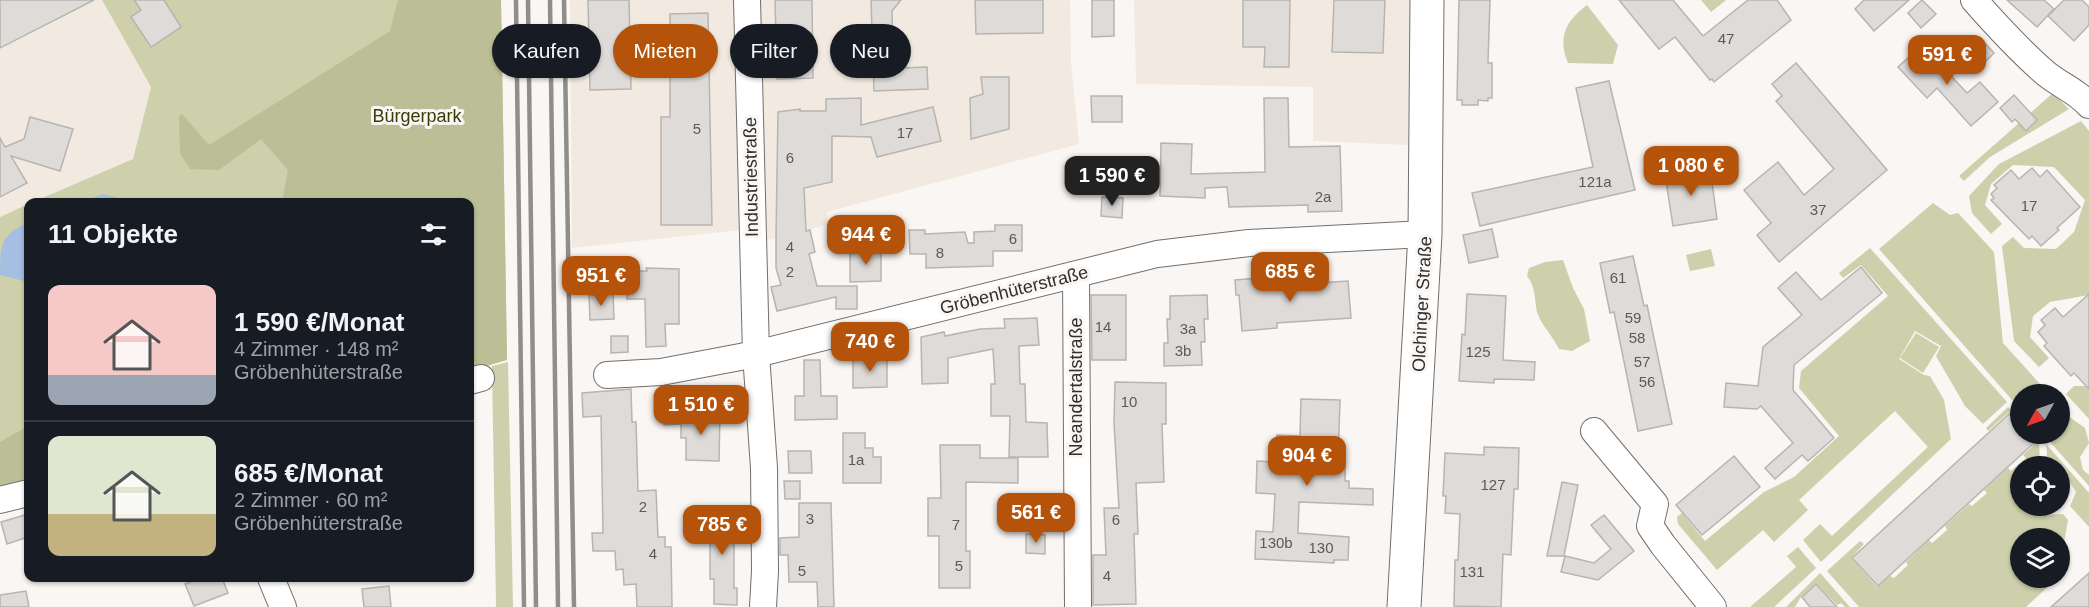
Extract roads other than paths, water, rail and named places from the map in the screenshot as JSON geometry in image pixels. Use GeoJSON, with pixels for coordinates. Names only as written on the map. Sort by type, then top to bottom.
{"type":"FeatureCollection","features":[{"type":"Feature","properties":{"kind":"main road","name":"Olchinger Straße"},"geometry":{"type":"LineString","coordinates":[[1404,607],[1425,234],[1427,0]]}},
{"type":"Feature","properties":{"kind":"street","name":"Industriestraße"},"geometry":{"type":"LineString","coordinates":[[747,0],[756,354],[765,468],[764,607]]}},
{"type":"Feature","properties":{"kind":"street"},"geometry":{"type":"LineString","coordinates":[[1974,0],[2007,38],[2045,74],[2087,97]]}},
{"type":"Feature","properties":{"kind":"street","name":"Gröbenhüterstraße"},"geometry":{"type":"LineString","coordinates":[[607,375],[661,372],[756,354],[1157,254],[1249,243],[1425,234]]}},
{"type":"Feature","properties":{"kind":"street","name":"Neandertalstraße"},"geometry":{"type":"LineString","coordinates":[[1076,275],[1078,607]]}},
{"type":"Feature","properties":{"kind":"street"},"geometry":{"type":"LineString","coordinates":[[1594,431],[1655,504],[1650,526],[1713,607]]}},
{"type":"Feature","properties":{"kind":"street"},"geometry":{"type":"LineString","coordinates":[[0,500],[24,495]]}},
{"type":"Feature","properties":{"kind":"street"},"geometry":{"type":"LineString","coordinates":[[273,582],[283,607]]}},
{"type":"Feature","properties":{"kind":"water"},"geometry":{"type":"Polygon","coordinates":[[[103,194],[118,198],[92,198],[103,194]]]}},
{"type":"Feature","properties":{"kind":"water"},"geometry":{"type":"Polygon","coordinates":[[[24,225],[24,281],[0,275],[1,249],[7,237],[24,225]]]}},
{"type":"Feature","properties":{"kind":"railway"},"geometry":{"type":"LineString","coordinates":[[516,0],[524,607]]}},
{"type":"Feature","properties":{"kind":"railway"},"geometry":{"type":"LineString","coordinates":[[528,0],[536,607]]}},
{"type":"Feature","properties":{"kind":"railway"},"geometry":{"type":"LineString","coordinates":[[550,0],[558,607]]}},
{"type":"Feature","properties":{"kind":"railway"},"geometry":{"type":"LineString","coordinates":[[564,0],[574,607]]}},
{"type":"Feature","properties":{"kind":"park label","name":"Bürgerpark"},"geometry":{"type":"Point","coordinates":[417,116]}}]}
